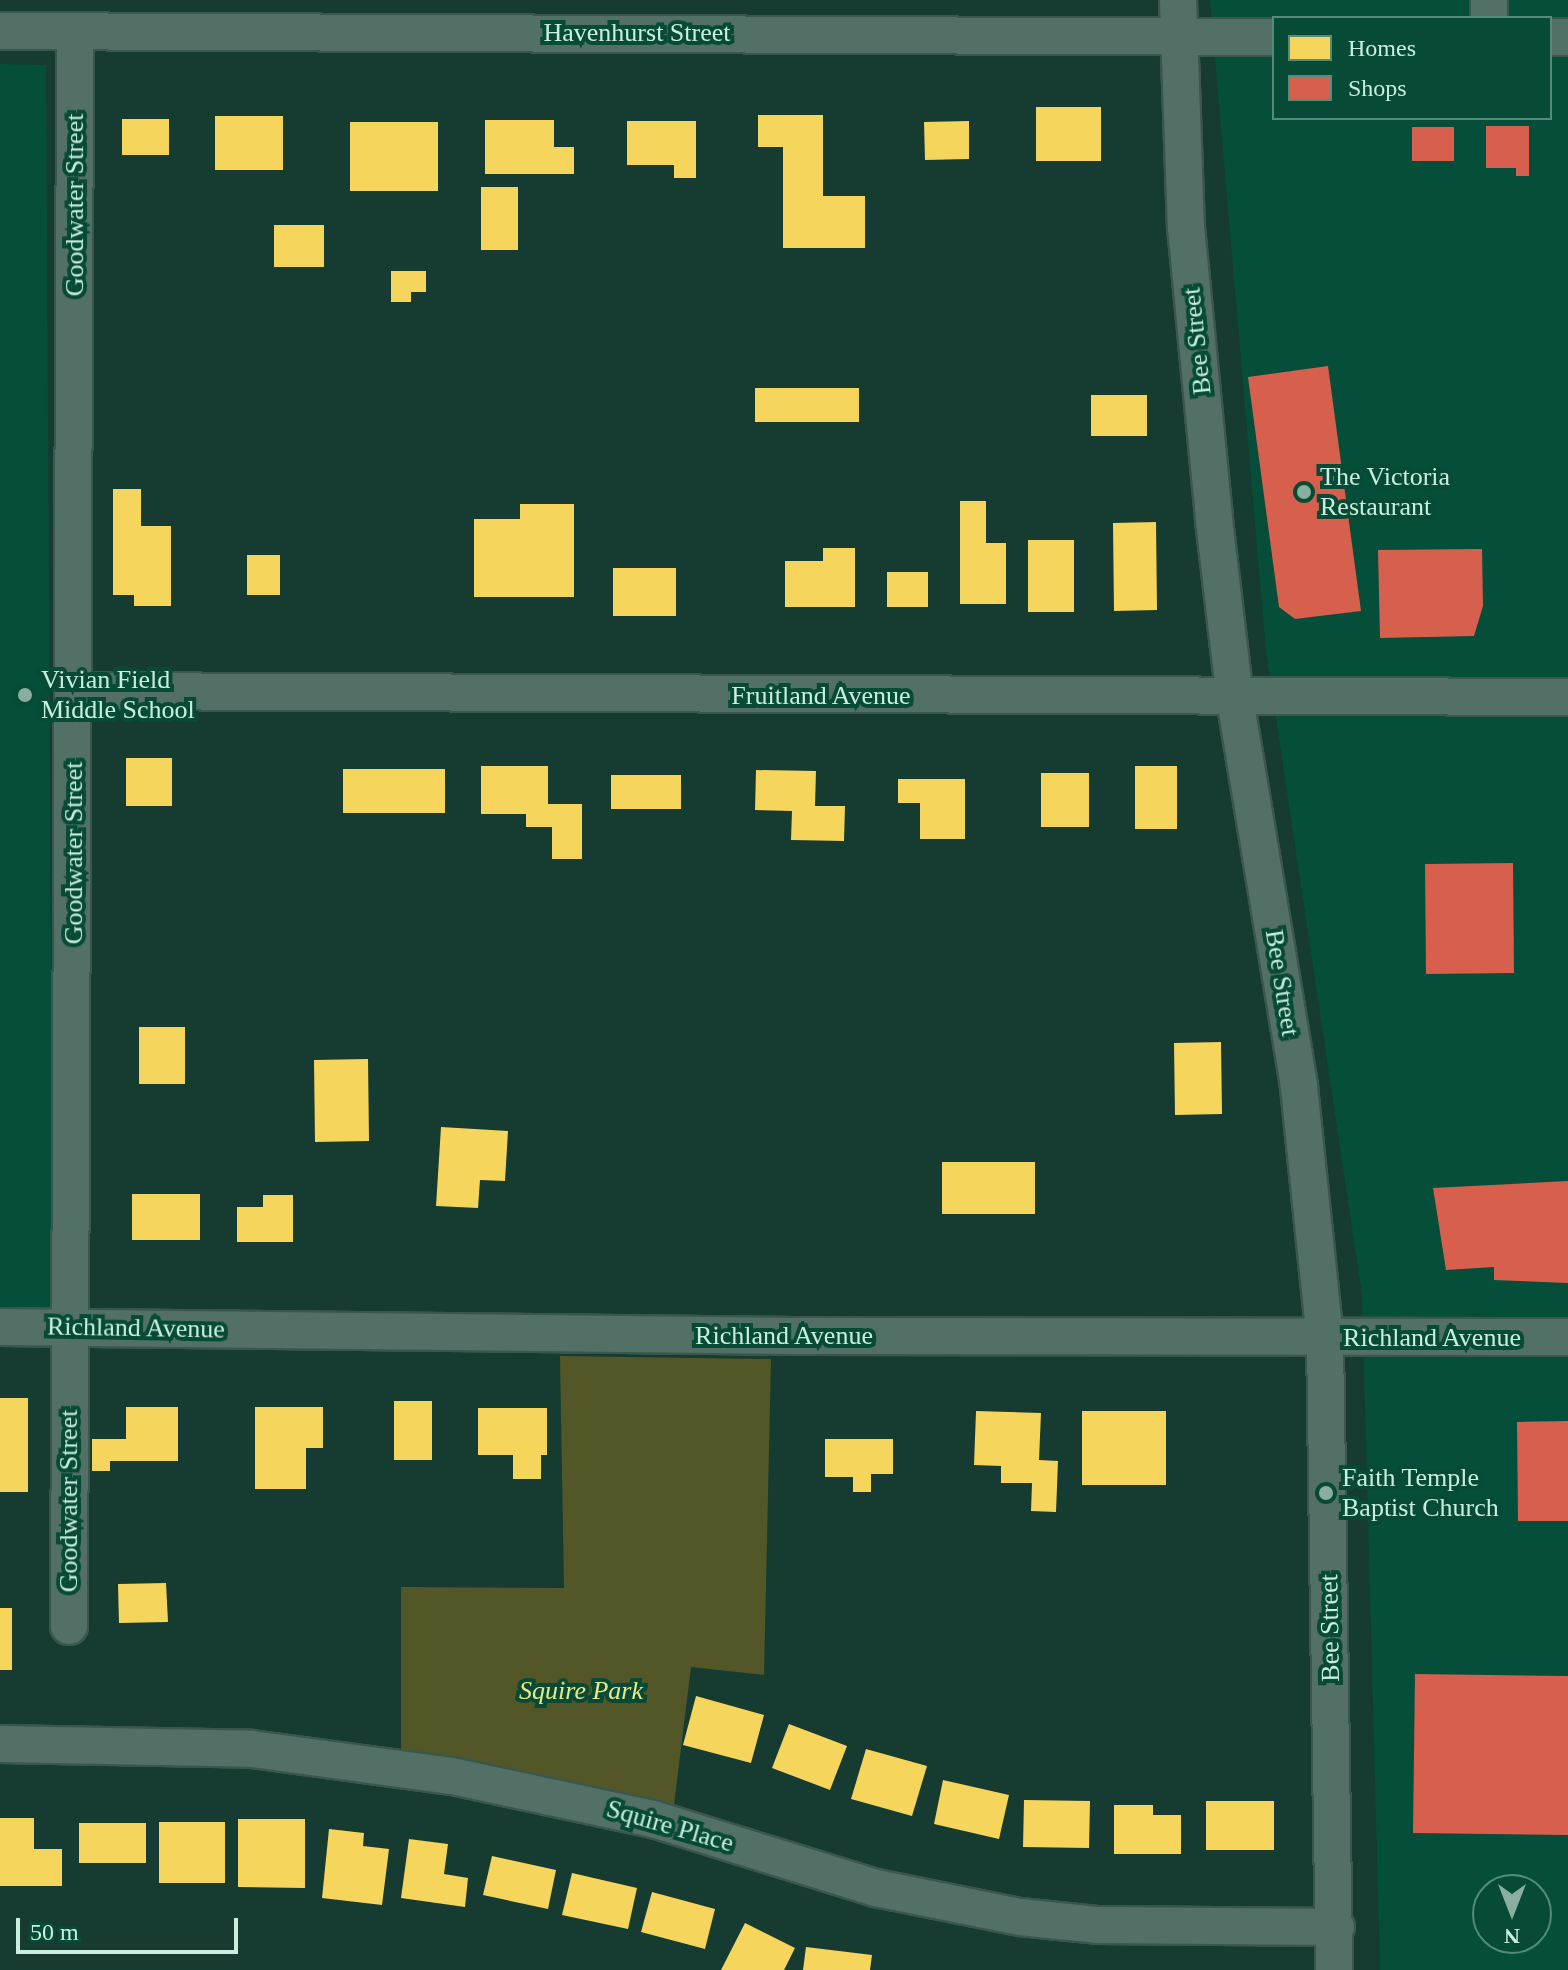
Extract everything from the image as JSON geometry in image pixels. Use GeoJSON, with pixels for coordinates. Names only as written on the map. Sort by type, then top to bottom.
{"type":"FeatureCollection","features":[{"type":"Feature","properties":{"kind":"street","name":"Bee Street"},"geometry":{"type":"LineString","coordinates":[[1178,0],[1186,227],[1235,699],[1299,1087],[1325,1338],[1336,1927],[1334,1970]]}},
{"type":"Feature","properties":{"kind":"street","name":"Havenhurst Street"},"geometry":{"type":"LineString","coordinates":[[0,31],[75,32],[649,16],[1178,37],[1272,37]]}},
{"type":"Feature","properties":{"kind":"street","name":"Goodwater Street"},"geometry":{"type":"LineString","coordinates":[[69,1626],[75,691],[75,32]]}},
{"type":"Feature","properties":{"kind":"street","name":"Fruitland Avenue"},"geometry":{"type":"LineString","coordinates":[[75,691],[1235,699],[1568,697]]}},
{"type":"Feature","properties":{"kind":"street","name":"Richland Avenue"},"geometry":{"type":"LineString","coordinates":[[0,1327],[1325,1338],[1568,1337]]}},
{"type":"Feature","properties":{"kind":"street","name":"Squire Place"},"geometry":{"type":"LineString","coordinates":[[0,1744],[252,1749],[483,1781],[653,1819],[876,1888],[1020,1917],[1097,1925],[1336,1927]]}},
{"type":"Feature","properties":{"kind":"shaded area"},"geometry":{"type":"Polygon","coordinates":[[[1210,0],[1568,0],[1568,1970],[1380,1970],[1362,1295],[1266,651],[1210,0]]]}},
{"type":"Feature","properties":{"kind":"shaded area","name":"Vivian Field Middle School"},"geometry":{"type":"Polygon","coordinates":[[[0,64],[46,65],[53,1327],[0,1326],[0,64]]]}},
{"type":"Feature","properties":{"kind":"green space","name":"Squire Park"},"geometry":{"type":"Polygon","coordinates":[[[560,1356],[771,1359],[764,1675],[691,1667],[672,1821],[401,1756],[401,1587],[564,1588],[560,1356]]]}},
{"type":"Feature","properties":{"kind":"building: Homes"},"geometry":{"type":"Polygon","coordinates":[[[1036,107],[1101,107],[1101,161],[1036,161],[1036,107]]]}},
{"type":"Feature","properties":{"kind":"building: Homes"},"geometry":{"type":"Polygon","coordinates":[[[758,115],[823,115],[823,196],[865,196],[865,248],[783,248],[783,147],[758,147],[758,115]]]}},
{"type":"Feature","properties":{"kind":"building: Homes"},"geometry":{"type":"Polygon","coordinates":[[[215,116],[283,116],[283,170],[215,170],[215,116]]]}},
{"type":"Feature","properties":{"kind":"building: Homes"},"geometry":{"type":"Polygon","coordinates":[[[122,119],[169,119],[169,155],[122,155],[122,119]]]}},
{"type":"Feature","properties":{"kind":"building: Homes"},"geometry":{"type":"Polygon","coordinates":[[[485,120],[554,120],[554,147],[574,147],[574,174],[485,174],[485,120]]]}},
{"type":"Feature","properties":{"kind":"building: Homes"},"geometry":{"type":"Polygon","coordinates":[[[627,121],[696,121],[696,178],[674,178],[674,165],[627,165],[627,121]]]}},
{"type":"Feature","properties":{"kind":"building: Homes"},"geometry":{"type":"Polygon","coordinates":[[[969,121],[969,159],[925,160],[924,122],[969,121]]]}},
{"type":"Feature","properties":{"kind":"building: Homes"},"geometry":{"type":"Polygon","coordinates":[[[350,122],[438,122],[438,191],[350,191],[350,122]]]}},
{"type":"Feature","properties":{"kind":"building: Homes"},"geometry":{"type":"Polygon","coordinates":[[[481,187],[518,187],[518,250],[481,250],[481,187]]]}},
{"type":"Feature","properties":{"kind":"building: Homes"},"geometry":{"type":"Polygon","coordinates":[[[274,225],[324,225],[324,267],[274,267],[274,225]]]}},
{"type":"Feature","properties":{"kind":"building: Homes"},"geometry":{"type":"Polygon","coordinates":[[[391,271],[426,271],[426,292],[411,292],[411,302],[391,302],[391,271]]]}},
{"type":"Feature","properties":{"kind":"building: Homes"},"geometry":{"type":"Polygon","coordinates":[[[755,388],[859,388],[859,422],[755,422],[755,388]]]}},
{"type":"Feature","properties":{"kind":"building: Homes"},"geometry":{"type":"Polygon","coordinates":[[[1091,395],[1147,395],[1147,436],[1091,436],[1091,395]]]}},
{"type":"Feature","properties":{"kind":"building: Homes"},"geometry":{"type":"Polygon","coordinates":[[[113,489],[141,489],[141,526],[171,526],[171,606],[134,606],[134,595],[113,595],[113,489]]]}},
{"type":"Feature","properties":{"kind":"building: Homes"},"geometry":{"type":"Polygon","coordinates":[[[960,501],[986,501],[986,543],[1006,543],[1006,604],[960,604],[960,501]]]}},
{"type":"Feature","properties":{"kind":"building: Homes"},"geometry":{"type":"Polygon","coordinates":[[[520,504],[574,504],[574,597],[474,597],[474,519],[520,519],[520,504]]]}},
{"type":"Feature","properties":{"kind":"building: Homes"},"geometry":{"type":"Polygon","coordinates":[[[1156,522],[1157,610],[1114,611],[1113,523],[1156,522]]]}},
{"type":"Feature","properties":{"kind":"building: Homes"},"geometry":{"type":"Polygon","coordinates":[[[1028,540],[1074,540],[1074,612],[1028,612],[1028,540]]]}},
{"type":"Feature","properties":{"kind":"building: Homes"},"geometry":{"type":"Polygon","coordinates":[[[823,548],[855,548],[855,607],[785,607],[785,561],[823,561],[823,548]]]}},
{"type":"Feature","properties":{"kind":"building: Homes"},"geometry":{"type":"Polygon","coordinates":[[[247,555],[280,555],[280,595],[247,595],[247,555]]]}},
{"type":"Feature","properties":{"kind":"building: Homes"},"geometry":{"type":"Polygon","coordinates":[[[613,568],[676,568],[676,616],[613,616],[613,568]]]}},
{"type":"Feature","properties":{"kind":"building: Homes"},"geometry":{"type":"Polygon","coordinates":[[[887,572],[928,572],[928,607],[887,607],[887,572]]]}},
{"type":"Feature","properties":{"kind":"building: Homes"},"geometry":{"type":"Polygon","coordinates":[[[126,758],[172,758],[172,806],[126,806],[126,758]]]}},
{"type":"Feature","properties":{"kind":"building: Homes"},"geometry":{"type":"Polygon","coordinates":[[[481,766],[548,766],[548,804],[582,804],[582,859],[552,859],[552,827],[526,827],[526,814],[481,814],[481,766]]]}},
{"type":"Feature","properties":{"kind":"building: Homes"},"geometry":{"type":"Polygon","coordinates":[[[1135,766],[1177,766],[1177,829],[1135,829],[1135,766]]]}},
{"type":"Feature","properties":{"kind":"building: Homes"},"geometry":{"type":"Polygon","coordinates":[[[343,769],[445,769],[445,813],[343,813],[343,769]]]}},
{"type":"Feature","properties":{"kind":"building: Homes"},"geometry":{"type":"Polygon","coordinates":[[[756,770],[816,771],[815,806],[845,806],[844,841],[791,840],[792,811],[755,810],[756,770]]]}},
{"type":"Feature","properties":{"kind":"building: Homes"},"geometry":{"type":"Polygon","coordinates":[[[1041,773],[1089,773],[1089,827],[1041,827],[1041,773]]]}},
{"type":"Feature","properties":{"kind":"building: Homes"},"geometry":{"type":"Polygon","coordinates":[[[611,775],[681,775],[681,809],[611,809],[611,775]]]}},
{"type":"Feature","properties":{"kind":"building: Homes"},"geometry":{"type":"Polygon","coordinates":[[[898,779],[965,779],[965,839],[920,839],[920,803],[898,803],[898,779]]]}},
{"type":"Feature","properties":{"kind":"building: Homes"},"geometry":{"type":"Polygon","coordinates":[[[139,1027],[185,1027],[185,1084],[139,1084],[139,1027]]]}},
{"type":"Feature","properties":{"kind":"building: Homes"},"geometry":{"type":"Polygon","coordinates":[[[1221,1042],[1222,1114],[1175,1115],[1174,1043],[1221,1042]]]}},
{"type":"Feature","properties":{"kind":"building: Homes"},"geometry":{"type":"Polygon","coordinates":[[[368,1059],[369,1141],[315,1142],[314,1060],[368,1059]]]}},
{"type":"Feature","properties":{"kind":"building: Homes"},"geometry":{"type":"Polygon","coordinates":[[[441,1127],[508,1131],[505,1181],[480,1180],[478,1208],[436,1206],[441,1127]]]}},
{"type":"Feature","properties":{"kind":"building: Homes"},"geometry":{"type":"Polygon","coordinates":[[[942,1162],[1035,1162],[1035,1214],[942,1214],[942,1162]]]}},
{"type":"Feature","properties":{"kind":"building: Homes"},"geometry":{"type":"Polygon","coordinates":[[[132,1194],[200,1194],[200,1240],[132,1240],[132,1194]]]}},
{"type":"Feature","properties":{"kind":"building: Homes"},"geometry":{"type":"Polygon","coordinates":[[[263,1195],[293,1195],[293,1242],[237,1242],[237,1207],[263,1207],[263,1195]]]}},
{"type":"Feature","properties":{"kind":"building: Homes"},"geometry":{"type":"Polygon","coordinates":[[[0,1398],[28,1398],[28,1492],[0,1492],[0,1398]]]}},
{"type":"Feature","properties":{"kind":"building: Homes"},"geometry":{"type":"Polygon","coordinates":[[[394,1401],[432,1401],[432,1460],[394,1460],[394,1401]]]}},
{"type":"Feature","properties":{"kind":"building: Homes"},"geometry":{"type":"Polygon","coordinates":[[[126,1407],[178,1407],[178,1461],[110,1461],[110,1471],[92,1471],[92,1439],[126,1439],[126,1407]]]}},
{"type":"Feature","properties":{"kind":"building: Homes"},"geometry":{"type":"Polygon","coordinates":[[[255,1407],[323,1407],[323,1448],[306,1448],[306,1489],[255,1489],[255,1407]]]}},
{"type":"Feature","properties":{"kind":"building: Homes"},"geometry":{"type":"Polygon","coordinates":[[[478,1408],[547,1408],[547,1455],[541,1455],[541,1479],[513,1479],[513,1455],[478,1455],[478,1408]]]}},
{"type":"Feature","properties":{"kind":"building: Homes"},"geometry":{"type":"Polygon","coordinates":[[[976,1411],[1041,1413],[1039,1460],[1058,1461],[1056,1512],[1031,1511],[1032,1483],[1001,1483],[1001,1466],[974,1465],[976,1411]]]}},
{"type":"Feature","properties":{"kind":"building: Homes"},"geometry":{"type":"Polygon","coordinates":[[[1082,1411],[1166,1411],[1166,1485],[1082,1485],[1082,1411]]]}},
{"type":"Feature","properties":{"kind":"building: Homes"},"geometry":{"type":"Polygon","coordinates":[[[825,1439],[893,1439],[893,1474],[871,1474],[871,1492],[853,1492],[853,1477],[825,1477],[825,1439]]]}},
{"type":"Feature","properties":{"kind":"building: Homes"},"geometry":{"type":"Polygon","coordinates":[[[166,1583],[168,1622],[119,1623],[118,1584],[166,1583]]]}},
{"type":"Feature","properties":{"kind":"building: Homes"},"geometry":{"type":"Polygon","coordinates":[[[0,1608],[12,1608],[12,1670],[0,1670],[0,1608]]]}},
{"type":"Feature","properties":{"kind":"building: Homes"},"geometry":{"type":"Polygon","coordinates":[[[696,1696],[764,1715],[751,1763],[683,1745],[696,1696]]]}},
{"type":"Feature","properties":{"kind":"building: Homes"},"geometry":{"type":"Polygon","coordinates":[[[789,1724],[847,1746],[830,1790],[772,1768],[789,1724]]]}},
{"type":"Feature","properties":{"kind":"building: Homes"},"geometry":{"type":"Polygon","coordinates":[[[866,1749],[927,1766],[912,1816],[851,1799],[866,1749]]]}},
{"type":"Feature","properties":{"kind":"building: Homes"},"geometry":{"type":"Polygon","coordinates":[[[943,1780],[1009,1795],[999,1839],[934,1824],[943,1780]]]}},
{"type":"Feature","properties":{"kind":"building: Homes"},"geometry":{"type":"Polygon","coordinates":[[[1024,1800],[1090,1801],[1089,1848],[1023,1847],[1024,1800]]]}},
{"type":"Feature","properties":{"kind":"building: Homes"},"geometry":{"type":"Polygon","coordinates":[[[1206,1801],[1274,1801],[1274,1850],[1206,1850],[1206,1801]]]}},
{"type":"Feature","properties":{"kind":"building: Homes"},"geometry":{"type":"Polygon","coordinates":[[[1114,1805],[1153,1805],[1153,1815],[1181,1815],[1181,1854],[1114,1854],[1114,1805]]]}},
{"type":"Feature","properties":{"kind":"building: Homes"},"geometry":{"type":"Polygon","coordinates":[[[0,1818],[34,1818],[34,1849],[62,1849],[62,1886],[0,1886],[0,1818]]]}},
{"type":"Feature","properties":{"kind":"building: Homes"},"geometry":{"type":"Polygon","coordinates":[[[238,1819],[305,1819],[305,1888],[238,1887],[238,1819]]]}},
{"type":"Feature","properties":{"kind":"building: Homes"},"geometry":{"type":"Polygon","coordinates":[[[159,1822],[225,1822],[225,1883],[159,1883],[159,1822]]]}},
{"type":"Feature","properties":{"kind":"building: Homes"},"geometry":{"type":"Polygon","coordinates":[[[79,1823],[146,1823],[146,1863],[79,1863],[79,1823]]]}},
{"type":"Feature","properties":{"kind":"building: Homes"},"geometry":{"type":"Polygon","coordinates":[[[329,1829],[364,1833],[363,1846],[389,1849],[382,1905],[322,1898],[329,1829]]]}},
{"type":"Feature","properties":{"kind":"building: Homes"},"geometry":{"type":"Polygon","coordinates":[[[409,1839],[448,1844],[444,1874],[468,1878],[465,1907],[401,1898],[409,1839]]]}},
{"type":"Feature","properties":{"kind":"building: Homes"},"geometry":{"type":"Polygon","coordinates":[[[492,1856],[556,1870],[548,1909],[483,1895],[492,1856]]]}},
{"type":"Feature","properties":{"kind":"building: Homes"},"geometry":{"type":"Polygon","coordinates":[[[572,1873],[637,1888],[628,1929],[562,1915],[572,1873]]]}},
{"type":"Feature","properties":{"kind":"building: Homes"},"geometry":{"type":"Polygon","coordinates":[[[652,1892],[715,1909],[705,1949],[641,1932],[652,1892]]]}},
{"type":"Feature","properties":{"kind":"building: Homes"},"geometry":{"type":"Polygon","coordinates":[[[745,1923],[795,1948],[784,1970],[721,1970],[745,1923]]]}},
{"type":"Feature","properties":{"kind":"building: Homes"},"geometry":{"type":"Polygon","coordinates":[[[806,1947],[872,1955],[870,1970],[803,1970],[806,1947]]]}},
{"type":"Feature","properties":{"kind":"building: Shops"},"geometry":{"type":"Polygon","coordinates":[[[1486,126],[1529,126],[1529,176],[1516,176],[1516,168],[1486,168],[1486,126]]]}},
{"type":"Feature","properties":{"kind":"building: Shops"},"geometry":{"type":"Polygon","coordinates":[[[1412,127],[1454,127],[1454,161],[1412,161],[1412,127]]]}},
{"type":"Feature","properties":{"kind":"building: Shops","name":"The Victoria Restaurant"},"geometry":{"type":"Polygon","coordinates":[[[1328,366],[1361,611],[1295,619],[1279,607],[1248,377],[1328,366]]]}},
{"type":"Feature","properties":{"kind":"building: Shops","name":"The Victoria Restaurant"},"geometry":{"type":"Polygon","coordinates":[[[1482,549],[1483,606],[1474,636],[1380,638],[1378,550],[1482,549]]]}},
{"type":"Feature","properties":{"kind":"building: Shops"},"geometry":{"type":"Polygon","coordinates":[[[1513,863],[1514,973],[1426,974],[1425,864],[1513,863]]]}},
{"type":"Feature","properties":{"kind":"building: Shops"},"geometry":{"type":"Polygon","coordinates":[[[1568,1181],[1568,1283],[1494,1280],[1494,1267],[1446,1270],[1433,1188],[1568,1181]]]}},
{"type":"Feature","properties":{"kind":"building: Shops"},"geometry":{"type":"Polygon","coordinates":[[[1568,1421],[1568,1521],[1518,1521],[1517,1422],[1568,1421]]]}},
{"type":"Feature","properties":{"kind":"building: Shops"},"geometry":{"type":"Polygon","coordinates":[[[1415,1674],[1568,1676],[1568,1835],[1413,1833],[1415,1674]]]}},
{"type":"Feature","properties":{"kind":"place","name":"The Victoria Restaurant"},"geometry":{"type":"Point","coordinates":[1304,492]}},
{"type":"Feature","properties":{"kind":"place","name":"Vivian Field Middle School"},"geometry":{"type":"Point","coordinates":[25,695]}},
{"type":"Feature","properties":{"kind":"place","name":"Faith Temple Baptist Church"},"geometry":{"type":"Point","coordinates":[1326,1493]}}]}
